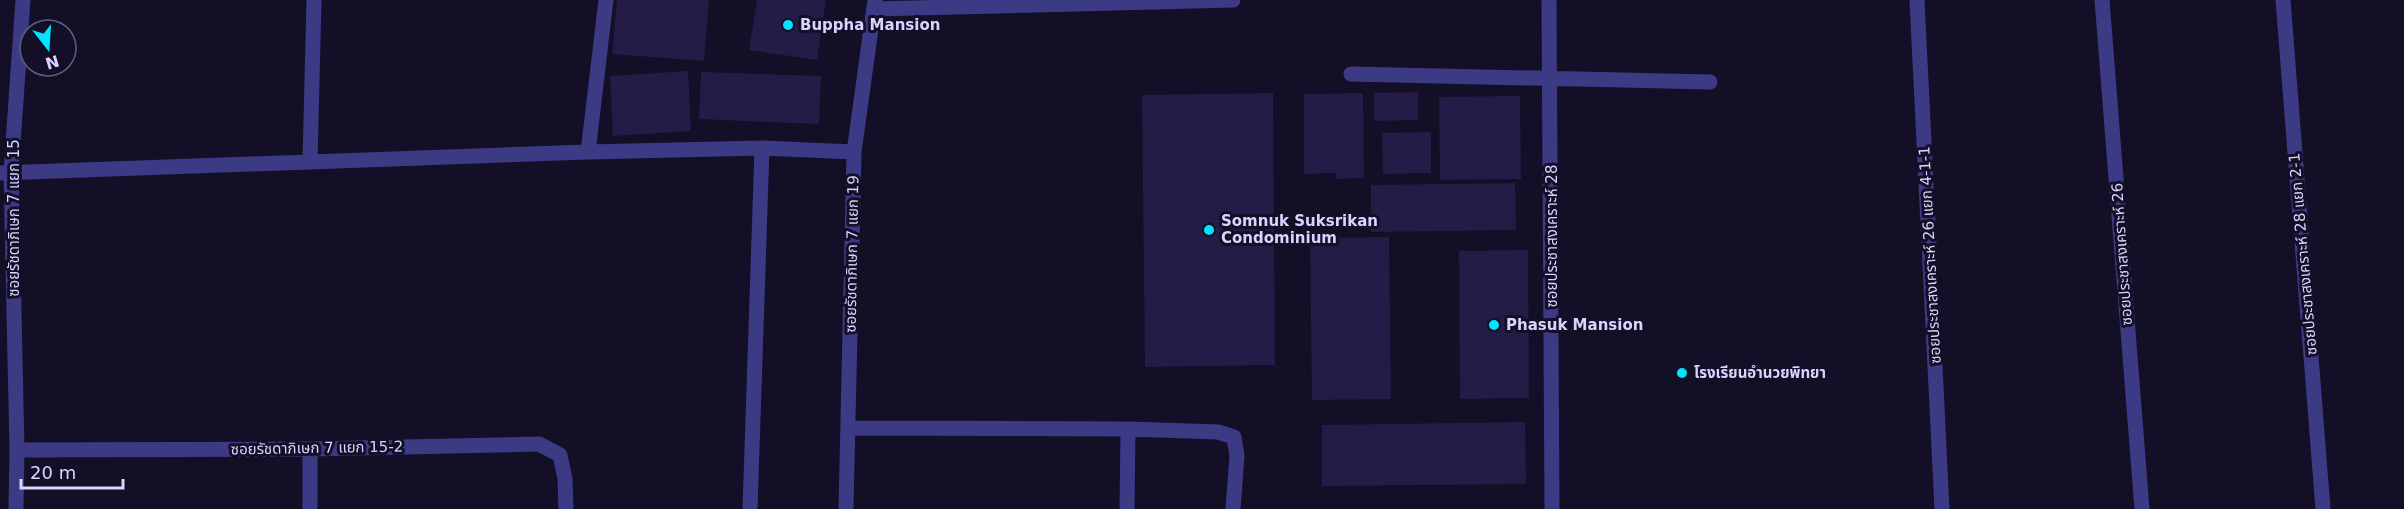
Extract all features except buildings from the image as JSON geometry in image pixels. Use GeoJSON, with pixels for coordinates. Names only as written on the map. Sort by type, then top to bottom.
{"type":"FeatureCollection","features":[{"type":"Feature","properties":{"kind":"street","name":"ซอยรัชดาภิเษก 7 แยก 15"},"geometry":{"type":"LineString","coordinates":[[16,509],[17,450],[5,173],[23,0]]}},
{"type":"Feature","properties":{"kind":"street"},"geometry":{"type":"LineString","coordinates":[[310,162],[314,0]]}},
{"type":"Feature","properties":{"kind":"street"},"geometry":{"type":"LineString","coordinates":[[588,152],[606,0]]}},
{"type":"Feature","properties":{"kind":"street"},"geometry":{"type":"LineString","coordinates":[[875,5],[1233,0]]}},
{"type":"Feature","properties":{"kind":"street","name":"ซอยประชาสงเคราะห์ 28"},"geometry":{"type":"LineString","coordinates":[[1549,0],[1552,509]]}},
{"type":"Feature","properties":{"kind":"street","name":"ซอยประชาสงเคราะห์ 26 แยก 4-1-1"},"geometry":{"type":"LineString","coordinates":[[1917,0],[1942,509]]}},
{"type":"Feature","properties":{"kind":"street","name":"ซอยประชาสงเคราะห์ 26"},"geometry":{"type":"LineString","coordinates":[[2102,0],[2142,509]]}},
{"type":"Feature","properties":{"kind":"street","name":"ซอยประชาสงเคราะห์ 28 แยก 2-1"},"geometry":{"type":"LineString","coordinates":[[2283,0],[2323,509]]}},
{"type":"Feature","properties":{"kind":"street","name":"ซอยรัชดาภิเษก 7 แยก 19"},"geometry":{"type":"LineString","coordinates":[[846,509],[854,152],[875,5]]}},
{"type":"Feature","properties":{"kind":"street"},"geometry":{"type":"LineString","coordinates":[[1351,74],[1710,82]]}},
{"type":"Feature","properties":{"kind":"street"},"geometry":{"type":"LineString","coordinates":[[5,173],[588,152],[762,148],[854,152]]}},
{"type":"Feature","properties":{"kind":"street"},"geometry":{"type":"LineString","coordinates":[[750,509],[762,148]]}},
{"type":"Feature","properties":{"kind":"street"},"geometry":{"type":"LineString","coordinates":[[849,428],[1128,429],[1218,432],[1234,437],[1238,456],[1233,509]]}},
{"type":"Feature","properties":{"kind":"street"},"geometry":{"type":"LineString","coordinates":[[1127,509],[1128,429]]}},
{"type":"Feature","properties":{"kind":"street","name":"ซอยรัชดาภิเษก 7 แยก 15-2"},"geometry":{"type":"LineString","coordinates":[[17,450],[310,449],[539,444],[560,455],[565,478],[566,509]]}},
{"type":"Feature","properties":{"kind":"street"},"geometry":{"type":"LineString","coordinates":[[310,449],[310,509]]}},
{"type":"Feature","properties":{"kind":"place","name":"Buppha Mansion"},"geometry":{"type":"Point","coordinates":[788,25]}},
{"type":"Feature","properties":{"kind":"place","name":"Somnuk Suksrikan Condominium"},"geometry":{"type":"Point","coordinates":[1209,230]}},
{"type":"Feature","properties":{"kind":"place","name":"Phasuk Mansion"},"geometry":{"type":"Point","coordinates":[1494,325]}},
{"type":"Feature","properties":{"kind":"place","name":"โรงเรียนอำนวยพิทยา"},"geometry":{"type":"Point","coordinates":[1682,373]}}]}
